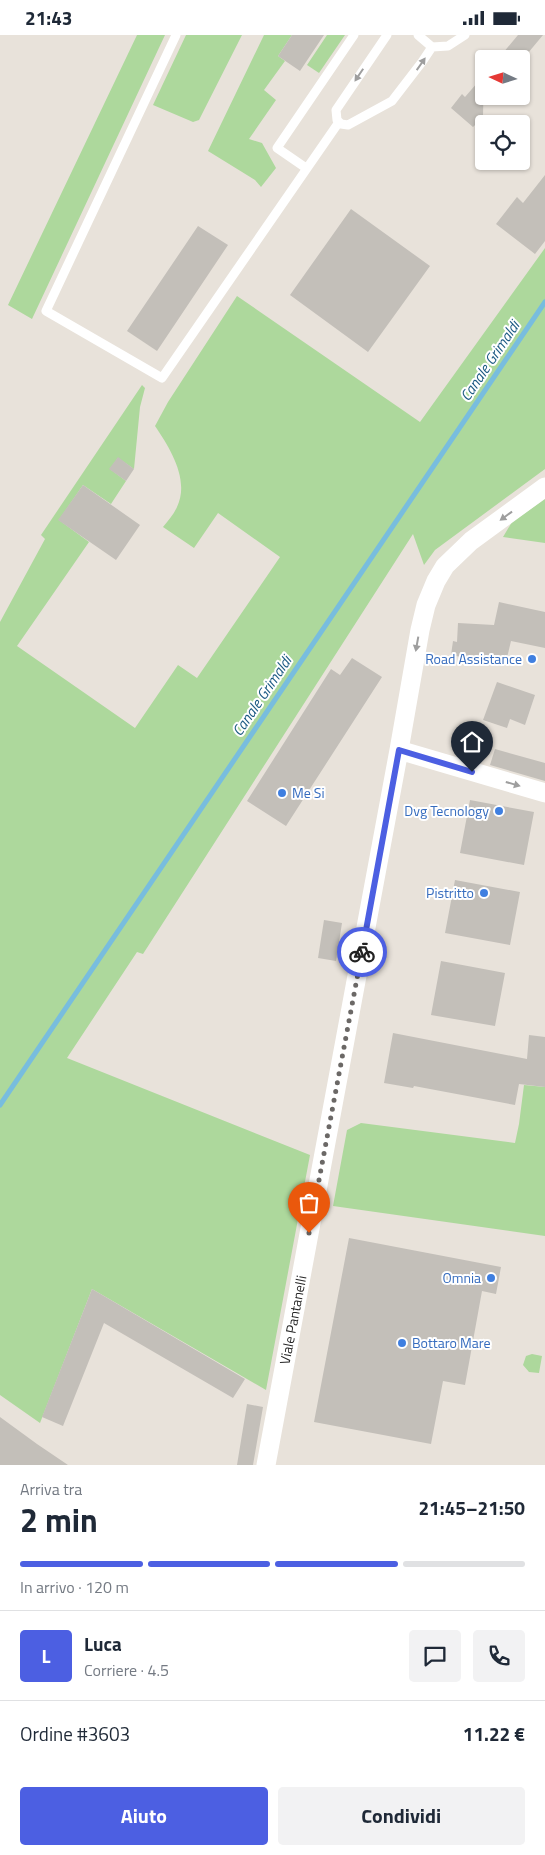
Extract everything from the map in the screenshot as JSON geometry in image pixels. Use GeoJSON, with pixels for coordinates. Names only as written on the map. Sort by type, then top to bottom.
{"type":"FeatureCollection","features":[{"type":"Feature","properties":{"kind":"street","name":"Viale Pantanelli"},"geometry":{"type":"LineString","coordinates":[[266,1465],[426,605],[436,581],[446,567],[471,541],[545,487]]}},
{"type":"Feature","properties":{"kind":"street"},"geometry":{"type":"LineString","coordinates":[[399,750],[545,793]]}},
{"type":"Feature","properties":{"kind":"lane"},"geometry":{"type":"LineString","coordinates":[[176,35],[46,311],[162,378],[339,123]]}},
{"type":"Feature","properties":{"kind":"lane"},"geometry":{"type":"LineString","coordinates":[[306,168],[277,148],[354,35]]}},
{"type":"Feature","properties":{"kind":"lane"},"geometry":{"type":"LineString","coordinates":[[339,123],[335,115],[336,110],[387,35]]}},
{"type":"Feature","properties":{"kind":"lane"},"geometry":{"type":"LineString","coordinates":[[418,35],[432,47],[448,47],[465,35]]}},
{"type":"Feature","properties":{"kind":"lane"},"geometry":{"type":"LineString","coordinates":[[339,123],[348,125],[392,101],[432,47]]}},
{"type":"Feature","properties":{"kind":"green space"},"geometry":{"type":"Polygon","coordinates":[[[137,35],[165,35],[32,319],[8,305],[137,35]]]}},
{"type":"Feature","properties":{"kind":"green space"},"geometry":{"type":"Polygon","coordinates":[[[186,35],[242,35],[199,120],[193,122],[153,105],[186,35]]]}},
{"type":"Feature","properties":{"kind":"green space"},"geometry":{"type":"Polygon","coordinates":[[[264,35],[292,35],[278,56],[285,61],[264,90],[276,100],[249,139],[262,143],[276,168],[261,187],[255,180],[208,151],[264,35]]]}},
{"type":"Feature","properties":{"kind":"green space"},"geometry":{"type":"Polygon","coordinates":[[[327,35],[345,35],[319,73],[307,65],[327,35]]]}},
{"type":"Feature","properties":{"kind":"green space"},"geometry":{"type":"Polygon","coordinates":[[[545,248],[545,469],[435,550],[424,565],[413,534],[143,954],[137,952],[67,1058],[310,1155],[266,1390],[92,1289],[40,1423],[0,1395],[0,622],[45,539],[41,535],[142,385],[145,388],[140,407],[134,469],[118,458],[110,469],[126,481],[111,504],[83,485],[59,520],[89,542],[17,646],[135,728],[178,665],[197,678],[280,557],[218,513],[194,548],[163,527],[177,507],[181,486],[180,475],[172,454],[155,426],[168,402],[237,296],[420,422],[545,248]]]}},
{"type":"Feature","properties":{"kind":"green space"},"geometry":{"type":"Polygon","coordinates":[[[545,499],[545,543],[503,537],[512,522],[545,499]]]}},
{"type":"Feature","properties":{"kind":"green space"},"geometry":{"type":"Polygon","coordinates":[[[524,1085],[545,1087],[545,1236],[333,1206],[347,1130],[361,1123],[515,1143],[524,1085]]]}},
{"type":"Feature","properties":{"kind":"green space"},"geometry":{"type":"Polygon","coordinates":[[[532,1354],[542,1356],[539,1373],[529,1372],[523,1365],[526,1356],[532,1354]]]}},
{"type":"Feature","properties":{"kind":"building"},"geometry":{"type":"Polygon","coordinates":[[[292,35],[324,35],[300,71],[278,56],[292,35]]]}},
{"type":"Feature","properties":{"kind":"building"},"geometry":{"type":"Polygon","coordinates":[[[518,35],[543,35],[530,51],[506,50],[518,35]]]}},
{"type":"Feature","properties":{"kind":"building"},"geometry":{"type":"Polygon","coordinates":[[[475,85],[475,105],[483,105],[483,115],[475,115],[475,125],[473,127],[451,108],[462,94],[465,97],[475,85]]]}},
{"type":"Feature","properties":{"kind":"building"},"geometry":{"type":"Polygon","coordinates":[[[545,175],[545,241],[535,254],[496,224],[517,197],[523,203],[545,175]]]}},
{"type":"Feature","properties":{"kind":"building"},"geometry":{"type":"Polygon","coordinates":[[[351,209],[430,266],[368,352],[290,295],[351,209]]]}},
{"type":"Feature","properties":{"kind":"building"},"geometry":{"type":"Polygon","coordinates":[[[198,226],[228,245],[157,351],[127,331],[198,226]]]}},
{"type":"Feature","properties":{"kind":"building"},"geometry":{"type":"Polygon","coordinates":[[[118,457],[134,469],[126,481],[109,469],[118,457]]]}},
{"type":"Feature","properties":{"kind":"building"},"geometry":{"type":"Polygon","coordinates":[[[83,485],[140,525],[116,560],[58,520],[83,485]]]}},
{"type":"Feature","properties":{"kind":"building"},"geometry":{"type":"Polygon","coordinates":[[[499,602],[545,612],[545,648],[511,641],[505,666],[451,655],[453,641],[457,642],[458,623],[494,625],[499,602]]]}},
{"type":"Feature","properties":{"kind":"building"},"geometry":{"type":"Polygon","coordinates":[[[352,658],[382,677],[286,826],[247,801],[331,669],[340,675],[352,658]]]}},
{"type":"Feature","properties":{"kind":"building"},"geometry":{"type":"Polygon","coordinates":[[[497,682],[535,695],[525,725],[510,719],[507,728],[483,720],[497,682]]]}},
{"type":"Feature","properties":{"kind":"building"},"geometry":{"type":"Polygon","coordinates":[[[495,749],[545,763],[545,781],[490,765],[495,749]]]}},
{"type":"Feature","properties":{"kind":"building"},"geometry":{"type":"Polygon","coordinates":[[[470,800],[534,812],[524,865],[460,853],[470,800]]]}},
{"type":"Feature","properties":{"kind":"building"},"geometry":{"type":"Polygon","coordinates":[[[455,880],[520,892],[510,945],[445,933],[455,880]]]}},
{"type":"Feature","properties":{"kind":"building"},"geometry":{"type":"Polygon","coordinates":[[[324,920],[342,923],[336,961],[318,958],[324,920]]]}},
{"type":"Feature","properties":{"kind":"building"},"geometry":{"type":"Polygon","coordinates":[[[441,961],[505,973],[495,1026],[431,1015],[441,961]]]}},
{"type":"Feature","properties":{"kind":"building"},"geometry":{"type":"Polygon","coordinates":[[[393,1033],[527,1059],[529,1035],[545,1037],[545,1087],[519,1084],[515,1105],[414,1086],[413,1088],[384,1083],[393,1033]]]}},
{"type":"Feature","properties":{"kind":"building"},"geometry":{"type":"Polygon","coordinates":[[[349,1238],[501,1267],[496,1294],[482,1291],[465,1385],[443,1381],[431,1444],[314,1422],[349,1238]]]}},
{"type":"Feature","properties":{"kind":"building"},"geometry":{"type":"Polygon","coordinates":[[[92,1289],[245,1379],[233,1398],[104,1323],[63,1426],[42,1417],[92,1289]]]}},
{"type":"Feature","properties":{"kind":"building"},"geometry":{"type":"Polygon","coordinates":[[[247,1404],[263,1407],[253,1465],[237,1465],[247,1404]]]}},
{"type":"Feature","properties":{"kind":"building"},"geometry":{"type":"Polygon","coordinates":[[[0,1417],[37,1444],[68,1465],[0,1465],[0,1417]]]}},
{"type":"Feature","properties":{"kind":"waterway","name":"Canale Grimaldi"},"geometry":{"type":"LineString","coordinates":[[0,1105],[545,302]]}},
{"type":"Feature","properties":{"kind":"way so far"},"geometry":{"type":"LineString","coordinates":[[309,1233],[362,952]]}},
{"type":"Feature","properties":{"kind":"place","name":"Road Assistance"},"geometry":{"type":"Point","coordinates":[532,659]}},
{"type":"Feature","properties":{"kind":"place","name":"Me Si"},"geometry":{"type":"Point","coordinates":[282,793]}},
{"type":"Feature","properties":{"kind":"place","name":"Dvg Tecnology"},"geometry":{"type":"Point","coordinates":[499,811]}},
{"type":"Feature","properties":{"kind":"place","name":"Pistritto"},"geometry":{"type":"Point","coordinates":[484,893]}},
{"type":"Feature","properties":{"kind":"place","name":"Omnia"},"geometry":{"type":"Point","coordinates":[491,1278]}},
{"type":"Feature","properties":{"kind":"place","name":"Bottaro Mare"},"geometry":{"type":"Point","coordinates":[402,1343]}},
{"type":"Feature","properties":{"kind":"route"},"geometry":{"type":"LineString","coordinates":[[362,952],[399,750],[472,772]]}}]}
